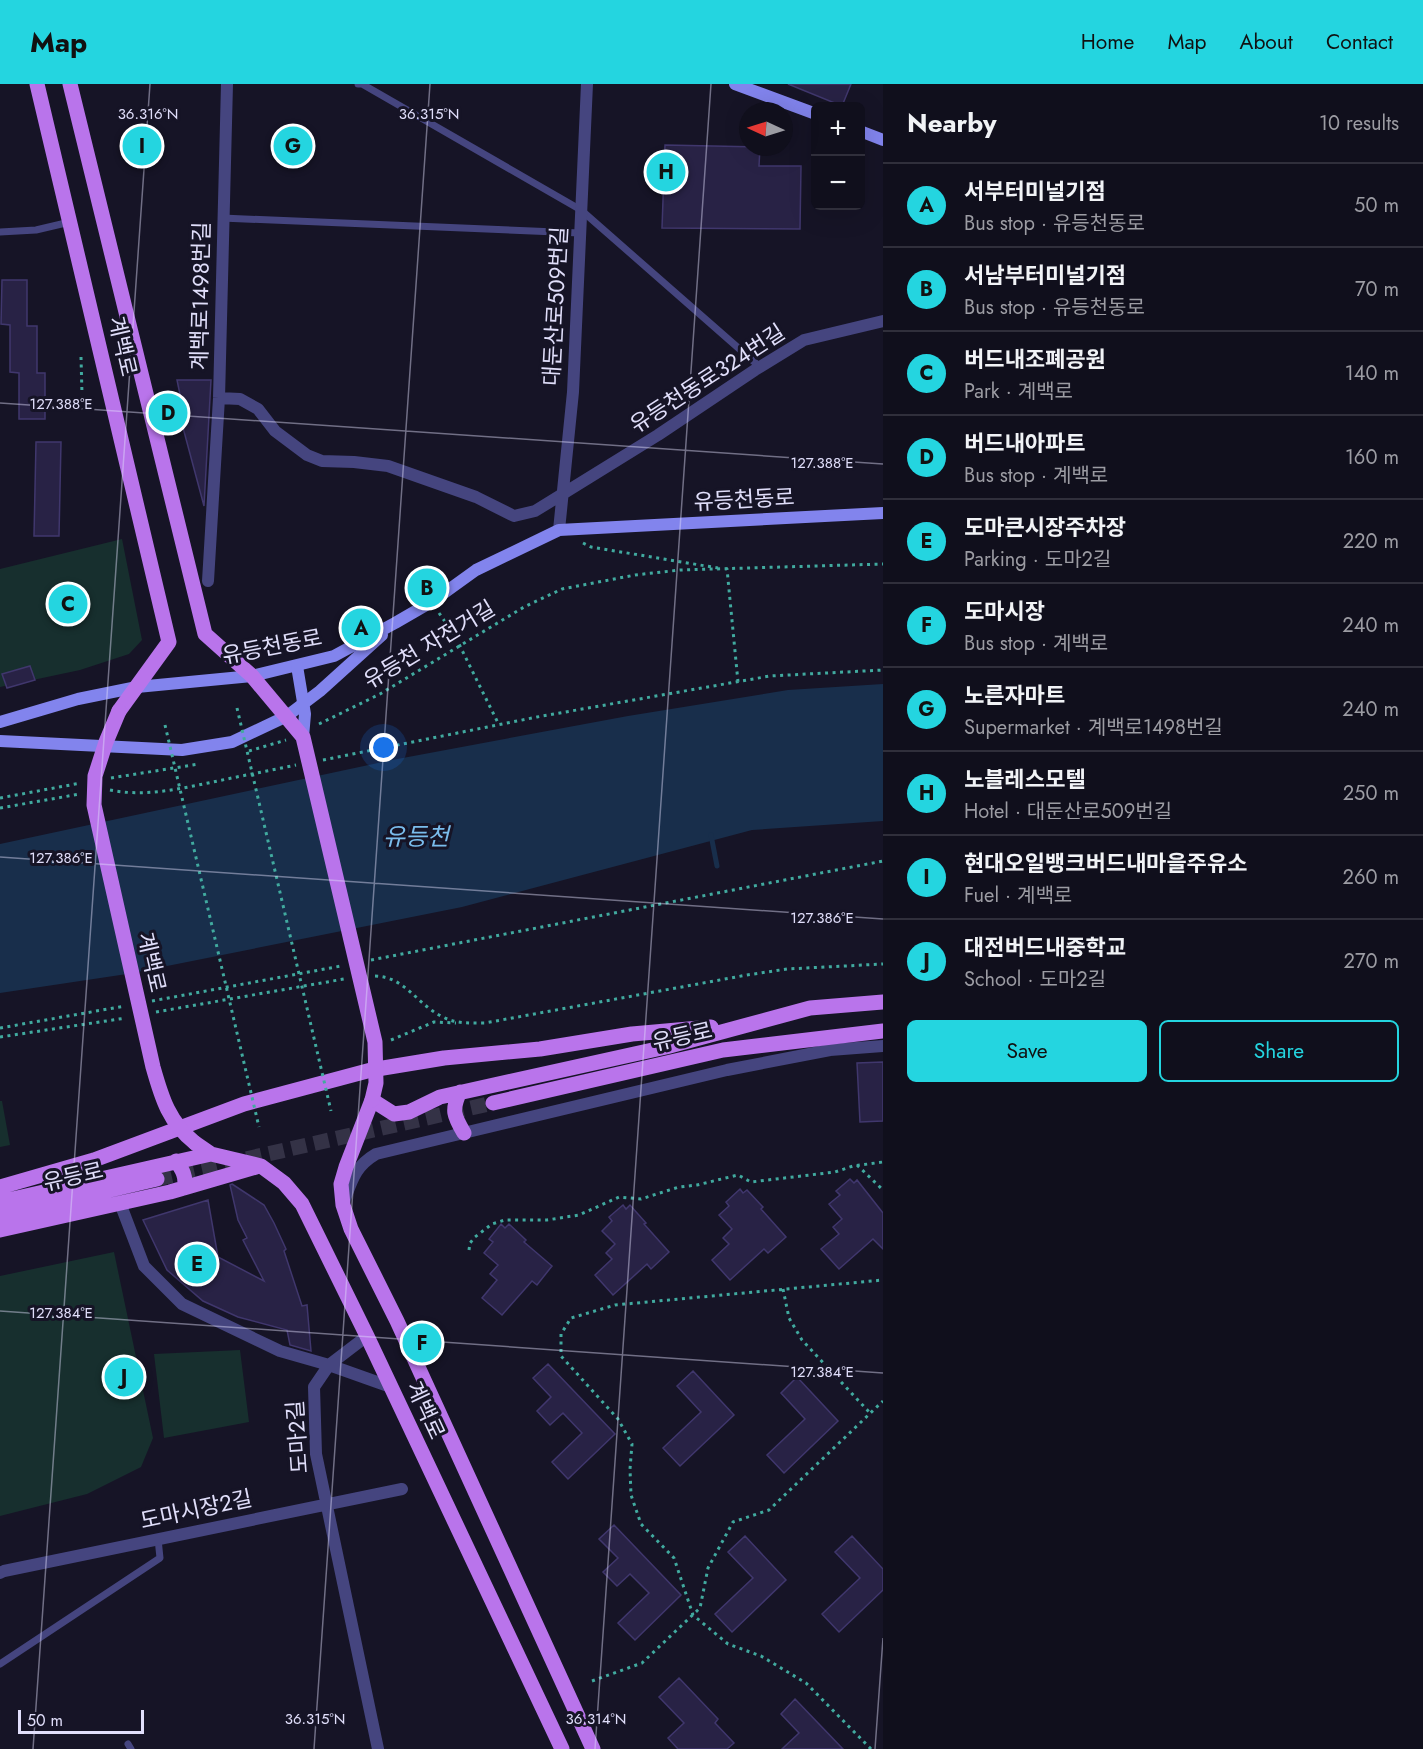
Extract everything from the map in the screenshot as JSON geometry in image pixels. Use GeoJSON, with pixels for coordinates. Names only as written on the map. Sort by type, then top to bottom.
{"type":"FeatureCollection","features":[{"type":"Feature","properties":{"kind":"main road","name":"계백로"},"geometry":{"type":"LineString","coordinates":[[37,84],[169,642],[119,711],[95,776],[94,805],[153,1067],[164,1105],[182,1132],[195,1143],[211,1154],[261,1166],[284,1183],[302,1204],[367,1336],[562,1749]]}},
{"type":"Feature","properties":{"kind":"main road","name":"계백로"},"geometry":{"type":"LineString","coordinates":[[70,84],[205,634],[252,676],[303,734],[375,1042],[375,1083],[372,1100],[346,1167],[342,1185],[343,1205],[351,1229],[397,1321],[593,1749]]}},
{"type":"Feature","properties":{"kind":"main road"},"geometry":{"type":"LineString","coordinates":[[735,84],[811,112]]}},
{"type":"Feature","properties":{"kind":"main road"},"geometry":{"type":"LineString","coordinates":[[865,133],[883,140]]}},
{"type":"Feature","properties":{"kind":"main road","name":"유등천동로"},"geometry":{"type":"LineString","coordinates":[[0,722],[78,699],[137,687],[252,676],[334,656],[433,601],[476,570],[559,530],[883,513]]}},
{"type":"Feature","properties":{"kind":"main road"},"geometry":{"type":"LineString","coordinates":[[0,741],[182,750],[232,742],[287,716],[320,690],[395,623]]}},
{"type":"Feature","properties":{"kind":"main road"},"geometry":{"type":"LineString","coordinates":[[297,666],[305,714],[303,734]]}},
{"type":"Feature","properties":{"kind":"main road"},"geometry":{"type":"LineString","coordinates":[[372,1100],[394,1114],[409,1112],[440,1097],[666,1047],[810,1008],[883,1002]]}},
{"type":"Feature","properties":{"kind":"main road"},"geometry":{"type":"LineString","coordinates":[[0,1187],[94,1160],[244,1104],[371,1070],[444,1058],[540,1049],[632,1034],[747,1024]]}},
{"type":"Feature","properties":{"kind":"main road","name":"유등로"},"geometry":{"type":"LineString","coordinates":[[493,1103],[723,1050],[883,1031]]}},
{"type":"Feature","properties":{"kind":"main road"},"geometry":{"type":"LineString","coordinates":[[460,1092],[453,1106],[457,1122],[464,1133]]}},
{"type":"Feature","properties":{"kind":"main road"},"geometry":{"type":"LineString","coordinates":[[0,1202],[211,1154]]}},
{"type":"Feature","properties":{"kind":"main road"},"geometry":{"type":"LineString","coordinates":[[176,1161],[182,1168],[186,1181],[184,1188]]}},
{"type":"Feature","properties":{"kind":"main road"},"geometry":{"type":"LineString","coordinates":[[0,1230],[184,1188],[261,1166]]}},
{"type":"Feature","properties":{"kind":"main road","name":"유등로"},"geometry":{"type":"LineString","coordinates":[[0,1216],[157,1179]]}},
{"type":"Feature","properties":{"kind":"street","name":"계백로1498번길"},"geometry":{"type":"LineString","coordinates":[[208,581],[219,398],[227,84]]}},
{"type":"Feature","properties":{"kind":"street","name":"대둔산로509번길"},"geometry":{"type":"LineString","coordinates":[[559,530],[573,392],[587,84]]}},
{"type":"Feature","properties":{"kind":"street","name":"유등천동로324번길"},"geometry":{"type":"LineString","coordinates":[[219,398],[240,399],[258,409],[275,431],[307,455],[322,461],[388,466],[476,497],[514,516],[535,511],[658,435],[804,340],[883,321]]}},
{"type":"Feature","properties":{"kind":"street"},"geometry":{"type":"LineString","coordinates":[[343,1205],[353,1176],[363,1162],[376,1154],[727,1070],[830,1050],[883,1046]]}},
{"type":"Feature","properties":{"kind":"street"},"geometry":{"type":"LineString","coordinates":[[120,1203],[144,1266],[182,1304],[280,1351],[329,1365],[390,1387]]}},
{"type":"Feature","properties":{"kind":"street"},"geometry":{"type":"LineString","coordinates":[[329,1365],[367,1336]]}},
{"type":"Feature","properties":{"kind":"street","name":"도마2길"},"geometry":{"type":"LineString","coordinates":[[329,1365],[314,1387],[316,1454],[378,1749]]}},
{"type":"Feature","properties":{"kind":"street","name":"도마시장2길"},"geometry":{"type":"LineString","coordinates":[[0,1573],[402,1489]]}},
{"type":"Feature","properties":{"kind":"lane"},"geometry":{"type":"LineString","coordinates":[[358,84],[362,84],[581,210],[760,367]]}},
{"type":"Feature","properties":{"kind":"lane"},"geometry":{"type":"LineString","coordinates":[[222,218],[580,233]]}},
{"type":"Feature","properties":{"kind":"lane"},"geometry":{"type":"LineString","coordinates":[[0,232],[36,230],[70,222]]}},
{"type":"Feature","properties":{"kind":"lane"},"geometry":{"type":"LineString","coordinates":[[0,1664],[160,1558],[158,1539]]}},
{"type":"Feature","properties":{"kind":"path"},"geometry":{"type":"LineString","coordinates":[[81,357],[82,394]]}},
{"type":"Feature","properties":{"kind":"path"},"geometry":{"type":"LineString","coordinates":[[559,530],[591,547],[727,569],[738,682]]}},
{"type":"Feature","properties":{"kind":"path","name":"유등천 자전거길"},"geometry":{"type":"LineString","coordinates":[[239,754],[303,734],[380,694],[524,607],[562,589],[635,575],[680,570],[883,564]]}},
{"type":"Feature","properties":{"kind":"path"},"geometry":{"type":"LineString","coordinates":[[440,615],[455,636],[499,725]]}},
{"type":"Feature","properties":{"kind":"path"},"geometry":{"type":"LineString","coordinates":[[323,760],[499,725],[770,676],[883,670]]}},
{"type":"Feature","properties":{"kind":"path"},"geometry":{"type":"LineString","coordinates":[[237,708],[331,1111]]}},
{"type":"Feature","properties":{"kind":"path"},"geometry":{"type":"LineString","coordinates":[[165,725],[259,1127]]}},
{"type":"Feature","properties":{"kind":"path"},"geometry":{"type":"LineString","coordinates":[[111,778],[208,762]]}},
{"type":"Feature","properties":{"kind":"path"},"geometry":{"type":"LineString","coordinates":[[105,789],[126,794],[142,793],[182,788],[299,765]]}},
{"type":"Feature","properties":{"kind":"path"},"geometry":{"type":"LineString","coordinates":[[0,798],[88,782]]}},
{"type":"Feature","properties":{"kind":"path"},"geometry":{"type":"LineString","coordinates":[[0,808],[82,794]]}},
{"type":"Feature","properties":{"kind":"path"},"geometry":{"type":"LineString","coordinates":[[366,961],[883,861]]}},
{"type":"Feature","properties":{"kind":"path"},"geometry":{"type":"LineString","coordinates":[[384,1045],[409,1031],[434,1022],[485,1023],[787,969],[883,964]]}},
{"type":"Feature","properties":{"kind":"path"},"geometry":{"type":"LineString","coordinates":[[147,1002],[343,966]]}},
{"type":"Feature","properties":{"kind":"path"},"geometry":{"type":"LineString","coordinates":[[368,976],[384,976],[400,983],[441,1017],[461,1023]]}},
{"type":"Feature","properties":{"kind":"path"},"geometry":{"type":"LineString","coordinates":[[148,1014],[349,978]]}},
{"type":"Feature","properties":{"kind":"path"},"geometry":{"type":"LineString","coordinates":[[0,1028],[136,1004]]}},
{"type":"Feature","properties":{"kind":"path"},"geometry":{"type":"LineString","coordinates":[[0,1037],[126,1018]]}},
{"type":"Feature","properties":{"kind":"path"},"geometry":{"type":"LineString","coordinates":[[469,1250],[470,1243],[475,1237],[492,1224],[506,1220],[547,1220],[579,1215],[619,1197],[641,1198],[679,1187],[738,1175],[752,1182],[835,1172],[857,1165],[883,1162]]}},
{"type":"Feature","properties":{"kind":"path"},"geometry":{"type":"LineString","coordinates":[[857,1165],[883,1190]]}},
{"type":"Feature","properties":{"kind":"path"},"geometry":{"type":"LineString","coordinates":[[871,1749],[806,1683],[761,1656],[728,1644],[693,1615],[674,1558],[641,1524],[631,1496],[632,1444],[618,1419],[561,1356],[561,1334],[571,1317],[615,1305],[883,1280]]}},
{"type":"Feature","properties":{"kind":"path"},"geometry":{"type":"LineString","coordinates":[[783,1289],[789,1318],[802,1340],[870,1413]]}},
{"type":"Feature","properties":{"kind":"path"},"geometry":{"type":"LineString","coordinates":[[592,1681],[642,1663],[693,1615],[700,1608],[708,1568],[733,1521],[769,1510],[883,1401]]}},
{"type":"Feature","properties":{"kind":"green space"},"geometry":{"type":"Polygon","coordinates":[[[122,539],[142,640],[129,654],[80,670],[0,687],[0,569],[122,539]]]}},
{"type":"Feature","properties":{"kind":"green space"},"geometry":{"type":"Polygon","coordinates":[[[0,1101],[2,1101],[10,1145],[0,1147],[0,1101]]]}},
{"type":"Feature","properties":{"kind":"green space"},"geometry":{"type":"Polygon","coordinates":[[[114,1252],[153,1438],[141,1467],[87,1494],[0,1516],[0,1276],[114,1252]]]}},
{"type":"Feature","properties":{"kind":"green space"},"geometry":{"type":"Polygon","coordinates":[[[240,1350],[249,1422],[164,1438],[154,1354],[240,1350]]]}},
{"type":"Feature","properties":{"kind":"water","name":"유등천"},"geometry":{"type":"Polygon","coordinates":[[[883,684],[883,821],[752,830],[462,907],[127,974],[0,993],[0,844],[392,760],[628,716],[788,690],[883,684]]]}},
{"type":"Feature","properties":{"kind":"building"},"geometry":{"type":"Polygon","coordinates":[[[788,84],[851,84],[844,102],[832,102],[788,84]]]}},
{"type":"Feature","properties":{"kind":"building"},"geometry":{"type":"Polygon","coordinates":[[[665,145],[739,147],[739,156],[760,156],[759,166],[801,166],[800,229],[662,228],[665,145]]]}},
{"type":"Feature","properties":{"kind":"building"},"geometry":{"type":"Polygon","coordinates":[[[2,280],[27,280],[27,326],[37,326],[37,373],[45,373],[45,419],[19,419],[19,373],[10,372],[10,325],[1,324],[2,280]]]}},
{"type":"Feature","properties":{"kind":"building"},"geometry":{"type":"Polygon","coordinates":[[[177,380],[211,380],[204,506],[182,424],[186,424],[177,380]]]}},
{"type":"Feature","properties":{"kind":"building"},"geometry":{"type":"Polygon","coordinates":[[[36,442],[61,442],[59,536],[34,536],[36,442]]]}},
{"type":"Feature","properties":{"kind":"building"},"geometry":{"type":"Polygon","coordinates":[[[30,666],[35,680],[7,688],[2,674],[30,666]]]}},
{"type":"Feature","properties":{"kind":"building"},"geometry":{"type":"Polygon","coordinates":[[[883,1062],[883,1121],[860,1122],[857,1063],[883,1062]]]}},
{"type":"Feature","properties":{"kind":"building"},"geometry":{"type":"Polygon","coordinates":[[[850,1179],[854,1183],[857,1180],[883,1213],[883,1249],[873,1239],[839,1269],[821,1249],[839,1234],[833,1227],[842,1219],[829,1204],[840,1195],[836,1191],[850,1179]]]}},
{"type":"Feature","properties":{"kind":"building"},"geometry":{"type":"Polygon","coordinates":[[[232,1184],[264,1205],[274,1223],[286,1249],[284,1251],[302,1306],[307,1305],[311,1351],[290,1345],[287,1330],[238,1317],[203,1301],[167,1270],[143,1220],[208,1200],[218,1257],[264,1281],[243,1240],[247,1238],[238,1220],[230,1185],[232,1184]]]}},
{"type":"Feature","properties":{"kind":"building"},"geometry":{"type":"Polygon","coordinates":[[[740,1189],[743,1193],[747,1190],[786,1237],[768,1253],[764,1249],[730,1280],[712,1260],[729,1244],[723,1238],[732,1229],[719,1215],[729,1206],[726,1202],[740,1189]]]}},
{"type":"Feature","properties":{"kind":"building"},"geometry":{"type":"Polygon","coordinates":[[[623,1205],[626,1209],[630,1205],[669,1252],[651,1269],[647,1264],[613,1295],[595,1275],[612,1259],[606,1253],[615,1244],[602,1231],[612,1221],[609,1217],[623,1205]]]}},
{"type":"Feature","properties":{"kind":"building"},"geometry":{"type":"Polygon","coordinates":[[[501,1224],[505,1228],[509,1224],[526,1240],[524,1242],[552,1266],[537,1285],[532,1281],[502,1315],[482,1298],[497,1280],[490,1274],[498,1265],[484,1253],[493,1242],[489,1239],[501,1224]]]}},
{"type":"Feature","properties":{"kind":"building"},"geometry":{"type":"Polygon","coordinates":[[[548,1364],[615,1434],[568,1479],[552,1462],[582,1433],[563,1413],[550,1425],[537,1411],[551,1397],[533,1378],[548,1364]]]}},
{"type":"Feature","properties":{"kind":"building"},"geometry":{"type":"Polygon","coordinates":[[[693,1371],[734,1415],[680,1466],[663,1448],[701,1412],[677,1386],[693,1371]]]}},
{"type":"Feature","properties":{"kind":"building"},"geometry":{"type":"Polygon","coordinates":[[[797,1377],[838,1421],[784,1473],[767,1455],[805,1419],[781,1393],[797,1377]]]}},
{"type":"Feature","properties":{"kind":"building"},"geometry":{"type":"Polygon","coordinates":[[[614,1525],[681,1595],[635,1640],[618,1623],[649,1593],[630,1574],[617,1586],[603,1572],[618,1558],[599,1539],[614,1525]]]}},
{"type":"Feature","properties":{"kind":"building"},"geometry":{"type":"Polygon","coordinates":[[[745,1536],[786,1580],[732,1632],[715,1614],[753,1578],[728,1552],[745,1536]]]}},
{"type":"Feature","properties":{"kind":"building"},"geometry":{"type":"Polygon","coordinates":[[[852,1536],[883,1569],[883,1590],[839,1632],[822,1614],[860,1578],[835,1552],[852,1536]]]}},
{"type":"Feature","properties":{"kind":"building"},"geometry":{"type":"Polygon","coordinates":[[[679,1678],[718,1719],[715,1723],[734,1743],[727,1749],[678,1749],[668,1738],[684,1723],[659,1697],[679,1678]]]}},
{"type":"Feature","properties":{"kind":"building"},"geometry":{"type":"Polygon","coordinates":[[[795,1699],[843,1749],[782,1749],[799,1733],[781,1714],[795,1699]]]}},
{"type":"Feature","properties":{"kind":"waterway"},"geometry":{"type":"LineString","coordinates":[[711,835],[717,866]]}},
{"type":"Feature","properties":{"kind":"tunnel"},"geometry":{"type":"LineString","coordinates":[[157,1179],[493,1103]]}},
{"type":"Feature","properties":{"kind":"place","name":"현대오일뱅크버드내마을주유소"},"geometry":{"type":"Point","coordinates":[142,146]}},
{"type":"Feature","properties":{"kind":"place","name":"노른자마트"},"geometry":{"type":"Point","coordinates":[293,146]}},
{"type":"Feature","properties":{"kind":"place","name":"노블레스모텔"},"geometry":{"type":"Point","coordinates":[666,172]}},
{"type":"Feature","properties":{"kind":"place","name":"버드내아파트"},"geometry":{"type":"Point","coordinates":[168,413]}},
{"type":"Feature","properties":{"kind":"place","name":"서남부터미널기점"},"geometry":{"type":"Point","coordinates":[427,588]}},
{"type":"Feature","properties":{"kind":"place","name":"버드내조폐공원"},"geometry":{"type":"Point","coordinates":[68,604]}},
{"type":"Feature","properties":{"kind":"place","name":"서부터미널기점"},"geometry":{"type":"Point","coordinates":[361,628]}},
{"type":"Feature","properties":{"kind":"place","name":"도마큰시장주차장"},"geometry":{"type":"Point","coordinates":[197,1264]}},
{"type":"Feature","properties":{"kind":"place","name":"도마시장"},"geometry":{"type":"Point","coordinates":[422,1343]}},
{"type":"Feature","properties":{"kind":"place","name":"대전버드내중학교"},"geometry":{"type":"Point","coordinates":[124,1377]}}]}
